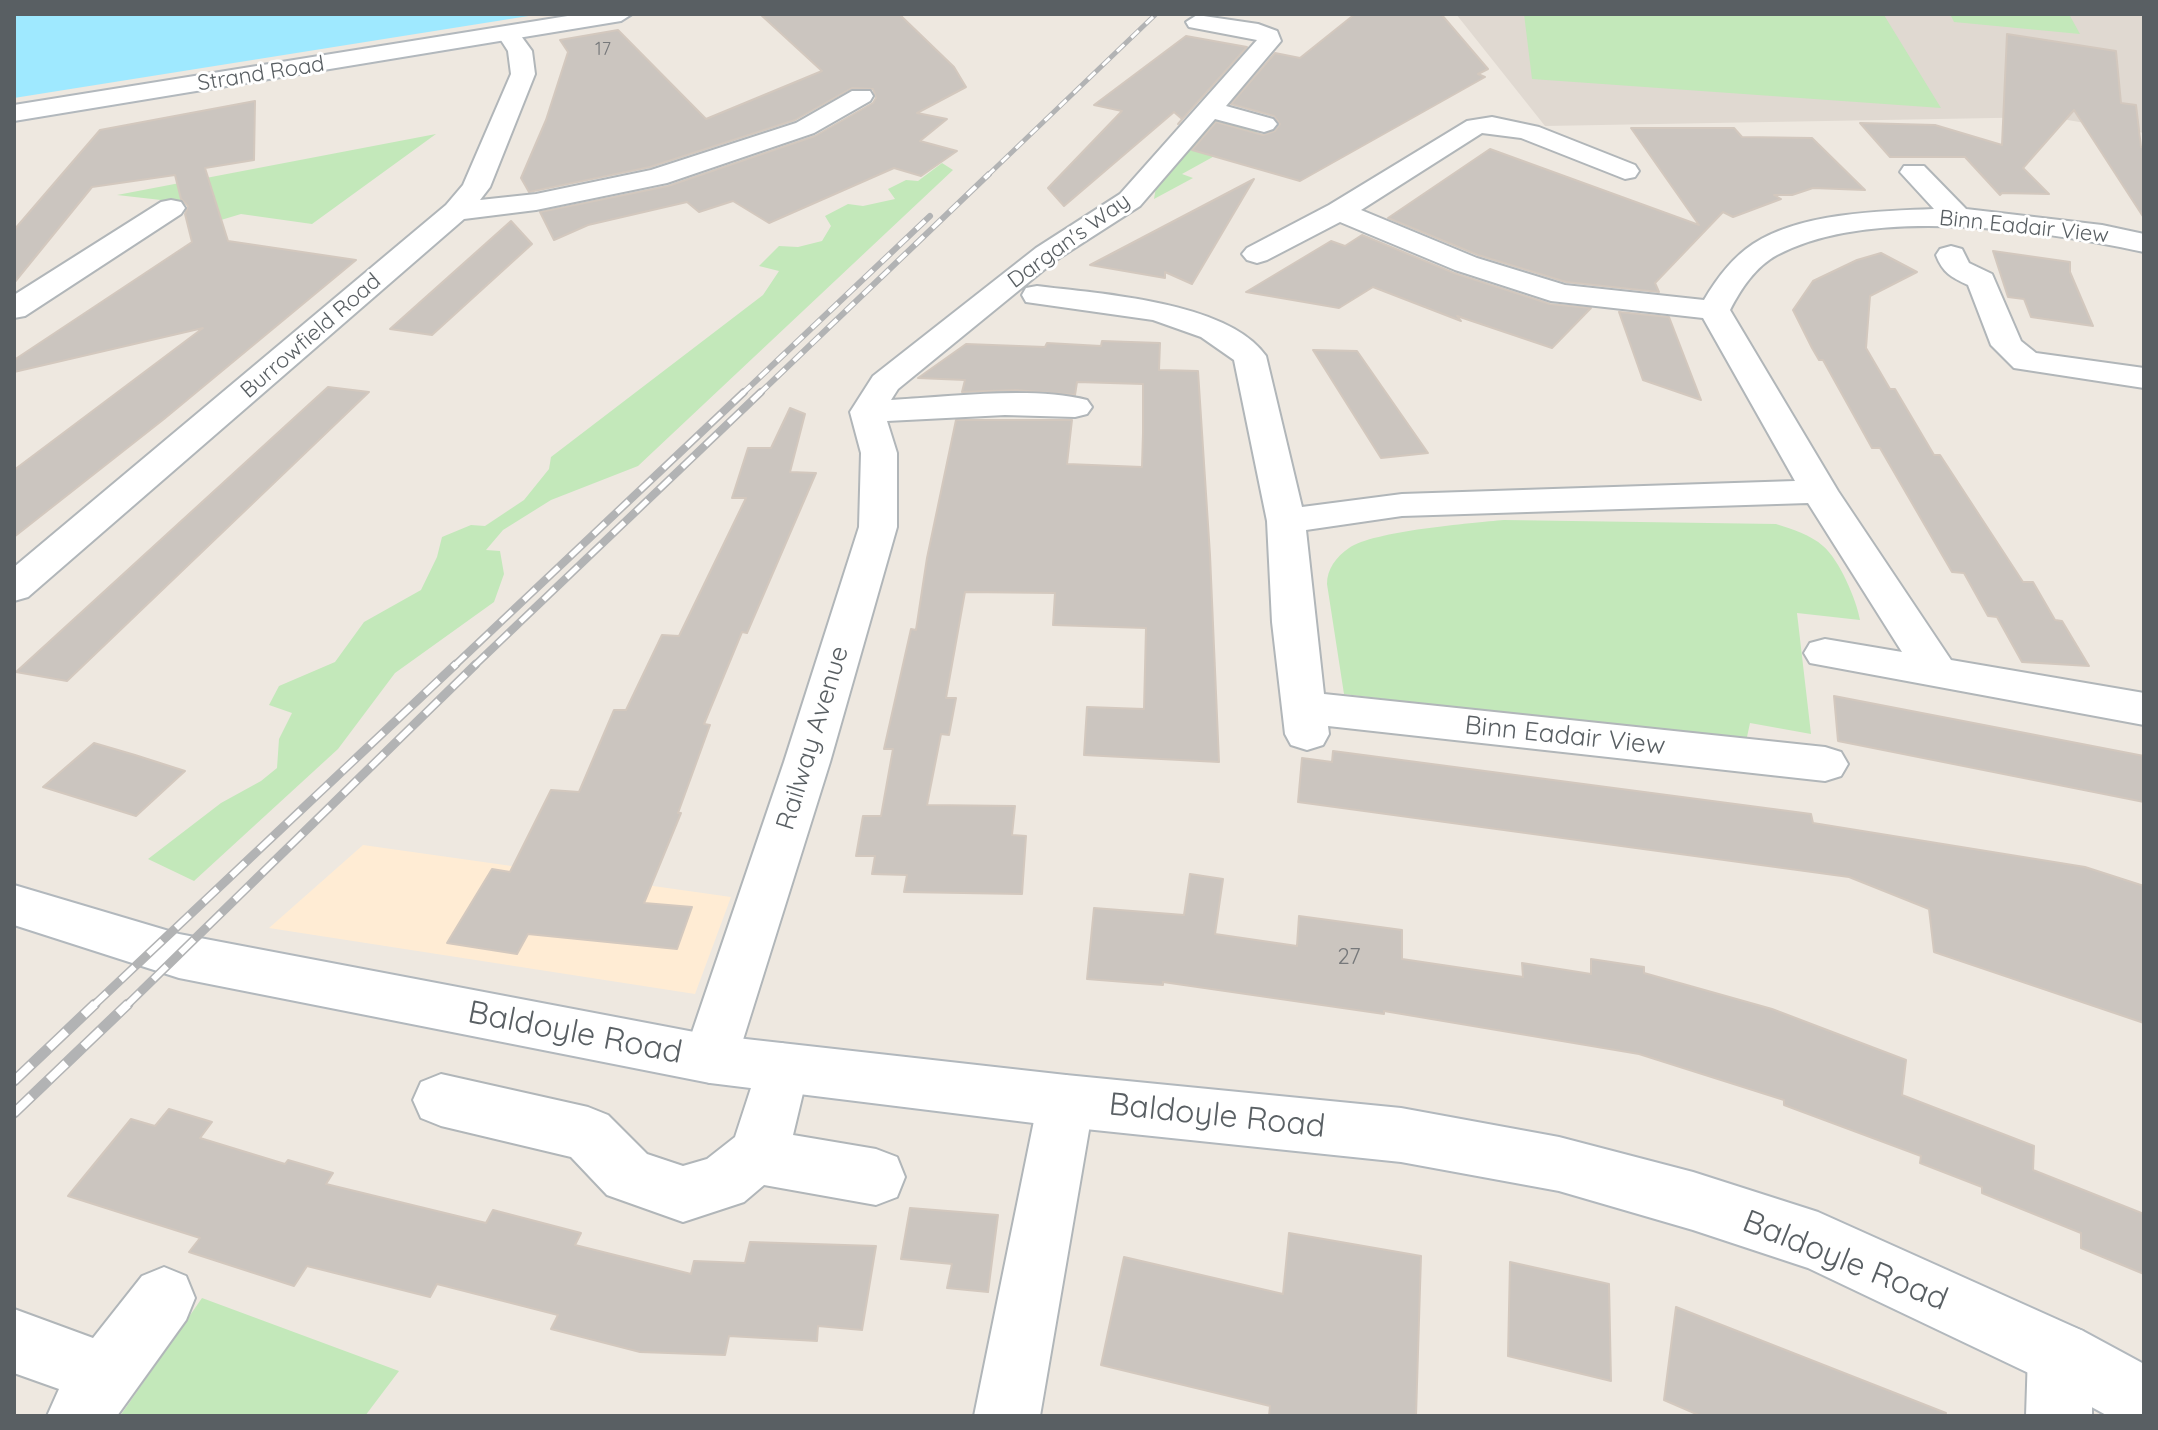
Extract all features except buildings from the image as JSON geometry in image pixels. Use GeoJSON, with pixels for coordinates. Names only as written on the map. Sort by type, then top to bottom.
{"type":"FeatureCollection","features":[{"type":"Feature","properties":{"kind":"street","name":"Strand Road"},"geometry":{"type":"LineString","coordinates":[[14,113],[621,14]]}},
{"type":"Feature","properties":{"kind":"street","name":"Dargan's Way"},"geometry":{"type":"LineString","coordinates":[[867,412],[885,383],[1046,254],[1130,200],[1269,41],[1269,36],[1258,31],[1197,22]]}},
{"type":"Feature","properties":{"kind":"street","name":"Burrowfield Road"},"geometry":{"type":"LineString","coordinates":[[14,588],[456,211],[476,187],[523,74],[520,51],[508,34]]}},
{"type":"Feature","properties":{"kind":"street"},"geometry":{"type":"LineString","coordinates":[[456,211],[536,202],[657,177],[805,128],[861,96]]}},
{"type":"Feature","properties":{"kind":"street"},"geometry":{"type":"LineString","coordinates":[[1208,109],[1264,124]]}},
{"type":"Feature","properties":{"kind":"street"},"geometry":{"type":"LineString","coordinates":[[1257,254],[1339,211],[1476,126],[1488,123],[1512,126],[1625,171]]}},
{"type":"Feature","properties":{"kind":"street"},"geometry":{"type":"LineString","coordinates":[[1914,172],[1957,216]]}},
{"type":"Feature","properties":{"kind":"street"},"geometry":{"type":"LineString","coordinates":[[1339,211],[1466,264],[1562,294],[1714,310],[1819,491],[1936,671]]}},
{"type":"Feature","properties":{"kind":"street","name":"Binn Eadair View"},"geometry":{"type":"LineString","coordinates":[[1714,310],[1731,280],[1764,250],[1812,230],[1896,219],[1957,216],[2102,234],[2144,243]]}},
{"type":"Feature","properties":{"kind":"street"},"geometry":{"type":"LineString","coordinates":[[14,309],[144,225],[176,220]]}},
{"type":"Feature","properties":{"kind":"street"},"geometry":{"type":"LineString","coordinates":[[1951,255],[1956,268],[1981,280],[2007,345],[2026,361],[2144,378]]}},
{"type":"Feature","properties":{"kind":"street","name":"Binn Eadair View"},"geometry":{"type":"LineString","coordinates":[[1037,295],[1158,311],[1212,330],[1250,356],[1286,521],[1293,622],[1306,721],[1825,764]]}},
{"type":"Feature","properties":{"kind":"street"},"geometry":{"type":"LineString","coordinates":[[867,412],[1005,405],[1075,407]]}},
{"type":"Feature","properties":{"kind":"street","name":"Railway Avenue"},"geometry":{"type":"LineString","coordinates":[[710,1059],[807,762],[878,527],[879,453],[867,412]]}},
{"type":"Feature","properties":{"kind":"street"},"geometry":{"type":"LineString","coordinates":[[1286,521],[1402,505],[1489,505],[1819,491]]}},
{"type":"Feature","properties":{"kind":"street"},"geometry":{"type":"LineString","coordinates":[[1825,653],[2144,709]]}},
{"type":"Feature","properties":{"kind":"street","name":"Baldoyle Road"},"geometry":{"type":"LineString","coordinates":[[14,905],[179,956],[710,1059],[1066,1101],[1401,1135],[1559,1164],[1693,1201],[1818,1242],[2060,1354],[2144,1400]]}},
{"type":"Feature","properties":{"kind":"street"},"geometry":{"type":"LineString","coordinates":[[441,1100],[588,1134],[628,1175],[683,1194],[723,1182],[755,1156],[764,1136],[782,1068]]}},
{"type":"Feature","properties":{"kind":"street"},"geometry":{"type":"LineString","coordinates":[[1007,1416],[1066,1101]]}},
{"type":"Feature","properties":{"kind":"street"},"geometry":{"type":"LineString","coordinates":[[755,1156],[876,1177]]}},
{"type":"Feature","properties":{"kind":"street"},"geometry":{"type":"LineString","coordinates":[[14,1341],[93,1395],[164,1298]]}},
{"type":"Feature","properties":{"kind":"street"},"geometry":{"type":"LineString","coordinates":[[2059,1416],[2060,1354]]}},
{"type":"Feature","properties":{"kind":"shaded area"},"geometry":{"type":"Polygon","coordinates":[[[1456,14],[2144,14],[2144,133],[2050,117],[1545,126],[1456,14]]]}},
{"type":"Feature","properties":{"kind":"shaded area"},"geometry":{"type":"Polygon","coordinates":[[[363,845],[731,897],[695,994],[269,928],[363,845]]]}},
{"type":"Feature","properties":{"kind":"green space"},"geometry":{"type":"Polygon","coordinates":[[[1524,14],[1884,15],[1941,108],[1532,79],[1524,14]]]}},
{"type":"Feature","properties":{"kind":"green space"},"geometry":{"type":"Polygon","coordinates":[[[1950,14],[2069,14],[2080,34],[1954,22],[1950,14]]]}},
{"type":"Feature","properties":{"kind":"green space"},"geometry":{"type":"Polygon","coordinates":[[[1222,120],[1267,127],[1182,174],[1193,178],[1154,199],[1157,181],[1213,122],[1222,120]]]}},
{"type":"Feature","properties":{"kind":"green space"},"geometry":{"type":"Polygon","coordinates":[[[436,134],[312,224],[241,214],[221,220],[214,206],[117,195],[436,134]]]}},
{"type":"Feature","properties":{"kind":"green space"},"geometry":{"type":"Polygon","coordinates":[[[942,163],[953,170],[638,466],[551,500],[503,530],[486,550],[500,551],[504,574],[494,602],[395,673],[338,749],[194,881],[148,859],[221,803],[261,781],[277,768],[279,739],[292,713],[269,705],[279,686],[335,662],[364,622],[421,590],[437,557],[442,537],[471,525],[485,526],[524,500],[549,469],[551,457],[763,295],[779,271],[759,266],[779,246],[798,247],[822,241],[831,226],[825,216],[848,204],[863,206],[895,199],[888,189],[906,180],[918,181],[942,163]]]}},
{"type":"Feature","properties":{"kind":"green space"},"geometry":{"type":"Polygon","coordinates":[[[1504,520],[1776,524],[1818,542],[1841,570],[1860,620],[1797,613],[1811,734],[1750,723],[1747,737],[1730,742],[1344,694],[1327,584],[1336,559],[1349,548],[1379,537],[1504,520]]]}},
{"type":"Feature","properties":{"kind":"green space"},"geometry":{"type":"Polygon","coordinates":[[[202,1298],[399,1371],[365,1416],[120,1416],[202,1298]]]}},
{"type":"Feature","properties":{"kind":"water"},"geometry":{"type":"Polygon","coordinates":[[[14,14],[541,14],[14,98],[14,14]]]}},
{"type":"Feature","properties":{"kind":"railway"},"geometry":{"type":"LineString","coordinates":[[987,176],[1156,14]]}},
{"type":"Feature","properties":{"kind":"railway"},"geometry":{"type":"LineString","coordinates":[[759,394],[989,174]]}},
{"type":"Feature","properties":{"kind":"railway"},"geometry":{"type":"LineString","coordinates":[[742,394],[930,216]]}},
{"type":"Feature","properties":{"kind":"railway"},"geometry":{"type":"LineString","coordinates":[[454,666],[744,392]]}},
{"type":"Feature","properties":{"kind":"railway"},"geometry":{"type":"LineString","coordinates":[[474,666],[761,392]]}},
{"type":"Feature","properties":{"kind":"railway"},"geometry":{"type":"LineString","coordinates":[[93,1006],[456,664]]}},
{"type":"Feature","properties":{"kind":"railway"},"geometry":{"type":"LineString","coordinates":[[126,1006],[476,664]]}},
{"type":"Feature","properties":{"kind":"railway"},"geometry":{"type":"LineString","coordinates":[[14,1081],[95,1004]]}},
{"type":"Feature","properties":{"kind":"railway"},"geometry":{"type":"LineString","coordinates":[[14,1113],[128,1004]]}}]}
